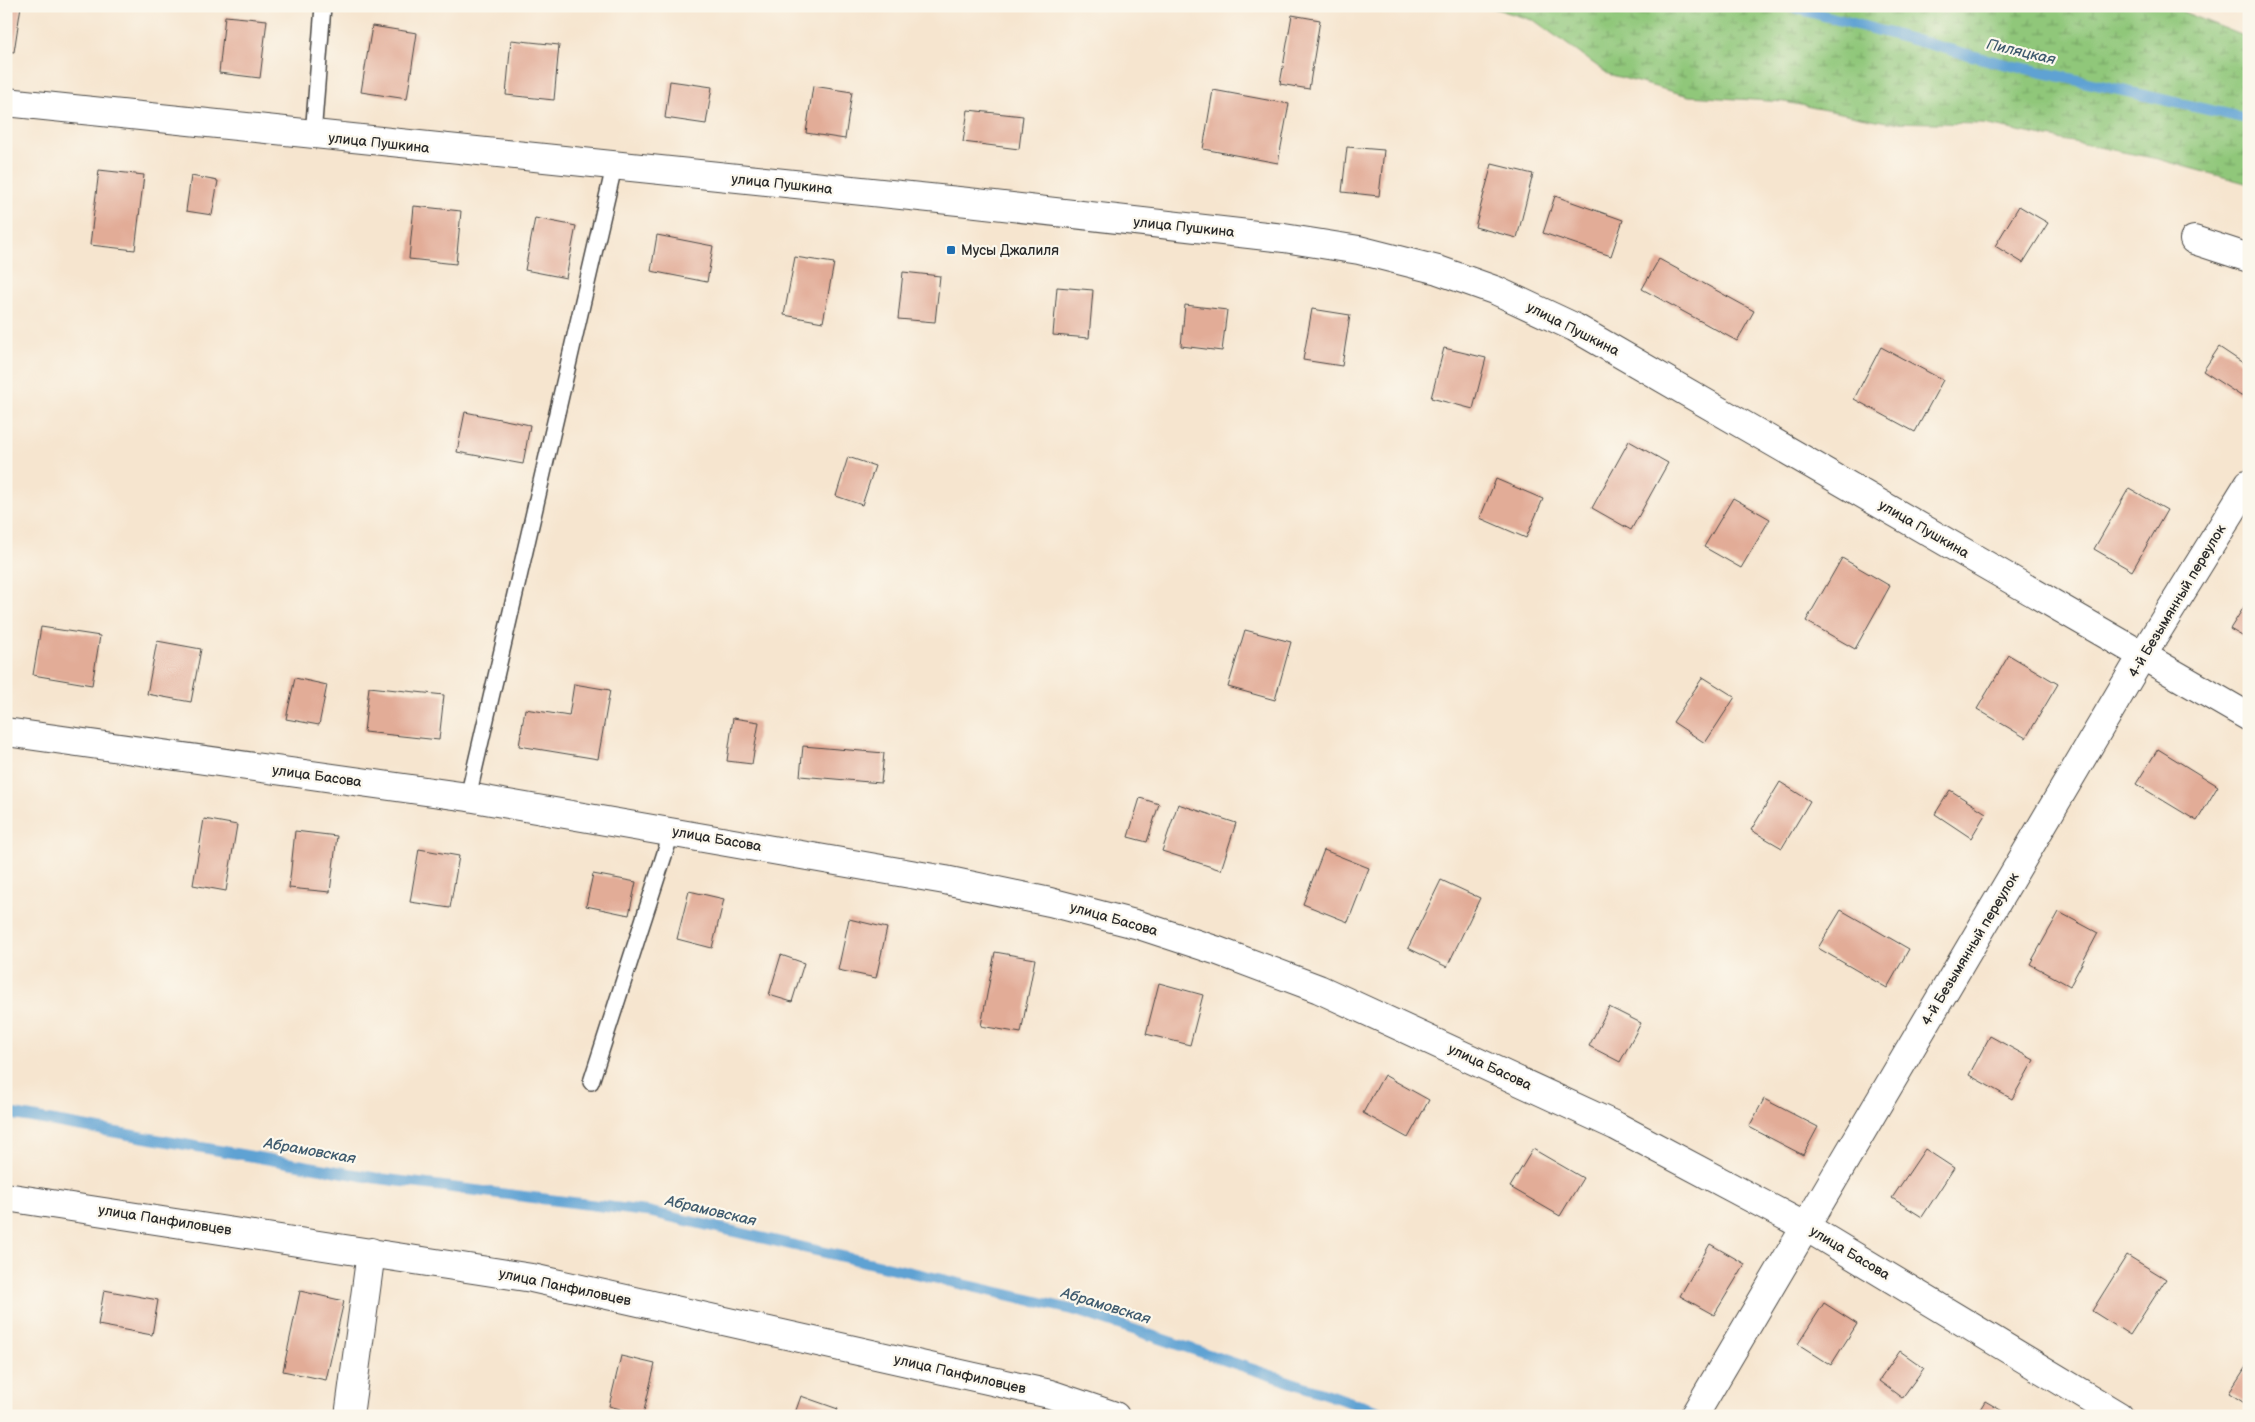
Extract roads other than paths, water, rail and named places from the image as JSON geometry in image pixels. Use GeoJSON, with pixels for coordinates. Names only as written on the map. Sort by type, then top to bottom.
{"type":"FeatureCollection","features":[{"type":"Feature","properties":{"kind":"street","name":"улица Пушкина"},"geometry":{"type":"LineString","coordinates":[[6,102],[313,136],[968,202],[1284,238],[1359,250],[1438,270],[1498,291],[1574,327],[2249,717]]}},
{"type":"Feature","properties":{"kind":"street"},"geometry":{"type":"LineString","coordinates":[[2194,240],[2249,258]]}},
{"type":"Feature","properties":{"kind":"street","name":"4-й Безымянный переулок"},"geometry":{"type":"LineString","coordinates":[[1694,1416],[2142,656],[2249,483]]}},
{"type":"Feature","properties":{"kind":"street","name":"улица Басова"},"geometry":{"type":"LineString","coordinates":[[6,732],[468,796],[945,880],[1050,902],[1139,925],[1218,951],[1319,989],[1616,1126],[1806,1226],[2119,1416]]}},
{"type":"Feature","properties":{"kind":"street","name":"улица Панфиловцев"},"geometry":{"type":"LineString","coordinates":[[6,1197],[532,1278],[1050,1394],[1115,1416]]}},
{"type":"Feature","properties":{"kind":"street"},"geometry":{"type":"LineString","coordinates":[[349,1416],[371,1252]]}},
{"type":"Feature","properties":{"kind":"lane"},"geometry":{"type":"LineString","coordinates":[[313,136],[323,6]]}},
{"type":"Feature","properties":{"kind":"lane"},"geometry":{"type":"LineString","coordinates":[[468,796],[614,167]]}},
{"type":"Feature","properties":{"kind":"lane"},"geometry":{"type":"LineString","coordinates":[[591,1082],[672,831]]}},
{"type":"Feature","properties":{"kind":"waterway","name":"Пиляцкая"},"geometry":{"type":"LineString","coordinates":[[1788,6],[1996,62],[2249,119]]}},
{"type":"Feature","properties":{"kind":"waterway","name":"Абрамовская"},"geometry":{"type":"LineString","coordinates":[[6,1113],[375,1178],[650,1212],[1078,1311],[1392,1416]]}},
{"type":"Feature","properties":{"kind":"place","name":"Мусы Джалиля"},"geometry":{"type":"Point","coordinates":[951,250]}}]}
